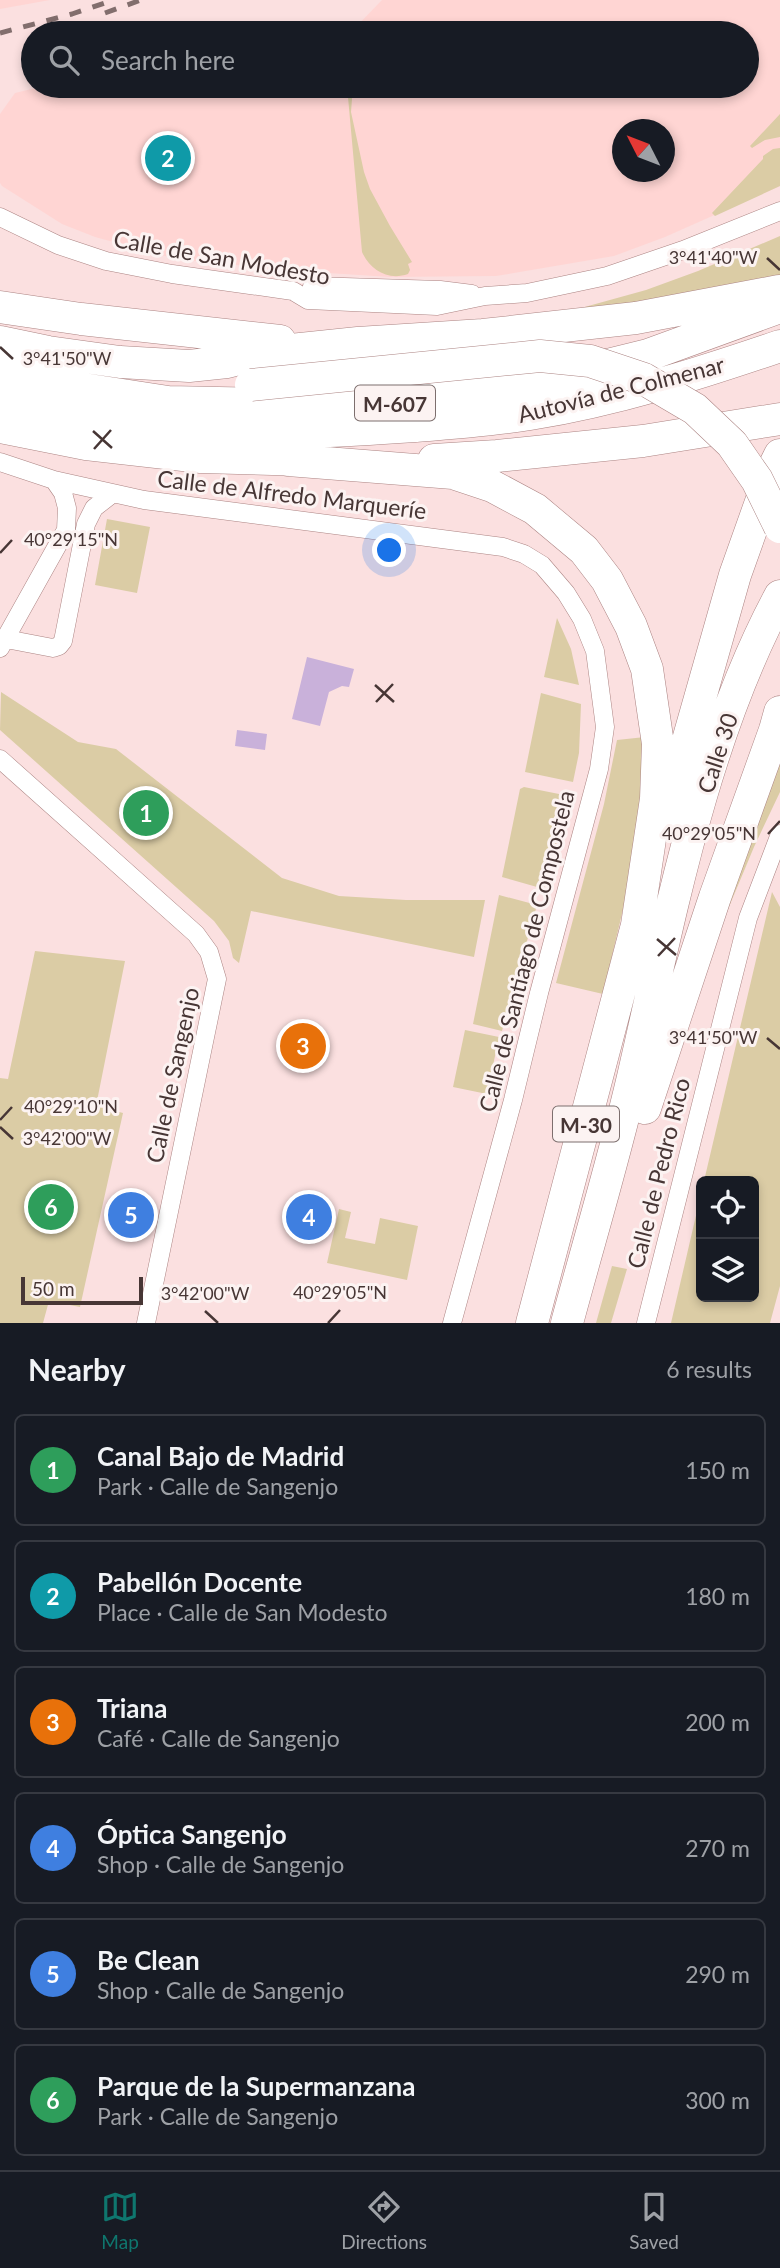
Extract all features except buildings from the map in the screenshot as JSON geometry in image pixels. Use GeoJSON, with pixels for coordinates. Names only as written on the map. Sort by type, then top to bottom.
{"type":"FeatureCollection","features":[{"type":"Feature","properties":{"kind":"highway"},"geometry":{"type":"LineString","coordinates":[[0,342],[120,362],[189,366],[227,362],[262,353],[358,343],[483,335],[636,318],[780,291]]}},
{"type":"Feature","properties":{"kind":"highway"},"geometry":{"type":"LineString","coordinates":[[0,307],[261,340],[358,343]]}},
{"type":"Feature","properties":{"kind":"highway","name":"Autovía de Colmenar"},"geometry":{"type":"LineString","coordinates":[[0,369],[70,387],[167,402],[379,406],[514,388],[648,355],[780,307]]}},
{"type":"Feature","properties":{"kind":"highway","name":"Autovía de Colmenar"},"geometry":{"type":"LineString","coordinates":[[0,398],[82,415],[198,430],[362,430],[486,420],[587,402],[691,376],[780,346]]}},
{"type":"Feature","properties":{"kind":"highway"},"geometry":{"type":"LineString","coordinates":[[0,369],[171,384],[251,385],[540,356],[590,360],[643,379],[695,409],[732,444],[757,481],[780,527]]}},
{"type":"Feature","properties":{"kind":"highway"},"geometry":{"type":"LineString","coordinates":[[288,460],[427,448],[490,439],[548,426],[607,408],[691,376]]}},
{"type":"Feature","properties":{"kind":"highway"},"geometry":{"type":"LineString","coordinates":[[0,427],[86,444],[201,457],[439,460],[643,441],[780,419]]}},
{"type":"Feature","properties":{"kind":"highway","name":"Calle 30"},"geometry":{"type":"LineString","coordinates":[[637,925],[735,575],[780,455]]}},
{"type":"Feature","properties":{"kind":"highway"},"geometry":{"type":"LineString","coordinates":[[288,460],[453,473],[492,486],[535,509],[584,550],[607,580],[631,626],[647,669],[658,744],[656,799],[637,925]]}},
{"type":"Feature","properties":{"kind":"highway","name":"Calle 30"},"geometry":{"type":"LineString","coordinates":[[567,1323],[632,1080],[671,903],[718,741],[763,628],[780,596]]}},
{"type":"Feature","properties":{"kind":"highway"},"geometry":{"type":"LineString","coordinates":[[632,1080],[733,749],[780,637]]}},
{"type":"Feature","properties":{"kind":"highway"},"geometry":{"type":"LineString","coordinates":[[576,1323],[661,1056],[780,712]]}},
{"type":"Feature","properties":{"kind":"highway","name":"M-30"},"geometry":{"type":"LineString","coordinates":[[532,1323],[637,925]]}},
{"type":"Feature","properties":{"kind":"street","name":"Calle de San Modesto"},"geometry":{"type":"LineString","coordinates":[[304,292],[324,302],[437,306],[485,296],[527,293],[607,276],[683,250],[780,211]]}},
{"type":"Feature","properties":{"kind":"street","name":"Calle de San Modesto"},"geometry":{"type":"LineString","coordinates":[[0,217],[58,246],[106,261],[172,274],[304,292],[440,290],[485,296]]}},
{"type":"Feature","properties":{"kind":"street","name":"Calle de Alfredo Marqueríe"},"geometry":{"type":"LineString","coordinates":[[0,462],[54,480],[112,494],[503,547],[524,554],[542,565],[566,593]]}},
{"type":"Feature","properties":{"kind":"street"},"geometry":{"type":"LineString","coordinates":[[54,480],[63,493],[67,508],[68,519],[64,537],[3,644],[53,648],[63,641],[86,524],[94,508],[112,494]]}},
{"type":"Feature","properties":{"kind":"street"},"geometry":{"type":"LineString","coordinates":[[64,537],[72,534],[83,538]]}},
{"type":"Feature","properties":{"kind":"street","name":"Calle de Santiago de Compostela"},"geometry":{"type":"LineString","coordinates":[[453,1323],[599,769],[605,727],[595,651],[582,620],[566,593]]}},
{"type":"Feature","properties":{"kind":"street","name":"Calle de Sangenjo"},"geometry":{"type":"LineString","coordinates":[[0,759],[197,934],[209,952],[217,979],[146,1323]]}},
{"type":"Feature","properties":{"kind":"street","name":"Calle de Pedro Rico"},"geometry":{"type":"LineString","coordinates":[[646,1323],[748,918],[780,834]]}},
{"type":"Feature","properties":{"kind":"shaded area"},"geometry":{"type":"Polygon","coordinates":[[[0,0],[50,0],[0,9],[0,0]]]}},
{"type":"Feature","properties":{"kind":"shaded area"},"geometry":{"type":"Polygon","coordinates":[[[382,0],[780,0],[780,186],[665,237],[614,256],[496,276],[390,277],[297,271],[176,259],[95,237],[62,224],[2,186],[0,114],[15,93],[21,92],[21,98],[759,98],[759,21],[362,21],[382,0]]]}},
{"type":"Feature","properties":{"kind":"shaded area"},"geometry":{"type":"Polygon","coordinates":[[[348,98],[352,98],[351,112],[370,189],[412,262],[408,264],[410,270],[408,274],[401,276],[387,275],[375,269],[362,252],[348,98]]]}},
{"type":"Feature","properties":{"kind":"shaded area"},"geometry":{"type":"Polygon","coordinates":[[[780,114],[780,137],[765,140],[752,148],[750,146],[780,114]]]}},
{"type":"Feature","properties":{"kind":"shaded area"},"geometry":{"type":"Polygon","coordinates":[[[780,148],[780,186],[715,216],[712,213],[763,156],[780,148]]]}},
{"type":"Feature","properties":{"kind":"shaded area"},"geometry":{"type":"Polygon","coordinates":[[[780,236],[780,275],[711,290],[580,311],[581,308],[646,290],[698,271],[780,236]]]}},
{"type":"Feature","properties":{"kind":"shaded area"},"geometry":{"type":"Polygon","coordinates":[[[107,519],[150,527],[137,593],[95,585],[107,519]]]}},
{"type":"Feature","properties":{"kind":"shaded area"},"geometry":{"type":"Polygon","coordinates":[[[557,618],[571,649],[579,685],[544,677],[557,618]]]}},
{"type":"Feature","properties":{"kind":"shaded area"},"geometry":{"type":"Polygon","coordinates":[[[307,657],[354,669],[349,687],[342,686],[329,692],[320,726],[292,719],[307,657]]]}},
{"type":"Feature","properties":{"kind":"shaded area"},"geometry":{"type":"Polygon","coordinates":[[[1,692],[78,742],[116,749],[282,878],[339,896],[406,900],[485,900],[474,957],[251,911],[239,963],[233,958],[229,941],[214,921],[0,730],[1,692]]]}},
{"type":"Feature","properties":{"kind":"shaded area"},"geometry":{"type":"Polygon","coordinates":[[[541,693],[581,704],[579,753],[573,782],[525,772],[541,693]]]}},
{"type":"Feature","properties":{"kind":"shaded area"},"geometry":{"type":"Polygon","coordinates":[[[237,730],[267,734],[265,750],[235,746],[237,730]]]}},
{"type":"Feature","properties":{"kind":"shaded area"},"geometry":{"type":"Polygon","coordinates":[[[645,737],[638,846],[603,994],[556,983],[604,804],[617,740],[645,737]]]}},
{"type":"Feature","properties":{"kind":"shaded area"},"geometry":{"type":"Polygon","coordinates":[[[780,745],[780,792],[721,926],[780,745]]]}},
{"type":"Feature","properties":{"kind":"shaded area"},"geometry":{"type":"Polygon","coordinates":[[[524,787],[569,796],[544,889],[502,877],[520,789],[524,787]]]}},
{"type":"Feature","properties":{"kind":"shaded area"},"geometry":{"type":"Polygon","coordinates":[[[772,892],[780,907],[780,1286],[770,1323],[671,1323],[696,1216],[696,1302],[759,1302],[759,1176],[705,1176],[772,892]]]}},
{"type":"Feature","properties":{"kind":"shaded area"},"geometry":{"type":"Polygon","coordinates":[[[499,895],[537,905],[502,1031],[473,1024],[499,895]]]}},
{"type":"Feature","properties":{"kind":"shaded area"},"geometry":{"type":"Polygon","coordinates":[[[35,951],[125,961],[96,1106],[123,1113],[80,1307],[49,1301],[43,1323],[0,1323],[0,1078],[8,1079],[35,951]]]}},
{"type":"Feature","properties":{"kind":"shaded area"},"geometry":{"type":"Polygon","coordinates":[[[465,1030],[499,1037],[487,1094],[453,1087],[465,1030]]]}},
{"type":"Feature","properties":{"kind":"shaded area"},"geometry":{"type":"Polygon","coordinates":[[[339,1209],[351,1212],[345,1238],[375,1244],[380,1218],[418,1226],[407,1280],[327,1263],[339,1209]]]}},
{"type":"Feature","properties":{"kind":"shaded area"},"geometry":{"type":"Polygon","coordinates":[[[612,1266],[627,1269],[611,1323],[596,1323],[612,1266]]]}},
{"type":"Feature","properties":{"kind":"railway"},"geometry":{"type":"LineString","coordinates":[[45,21],[114,0]]}},
{"type":"Feature","properties":{"kind":"railway"},"geometry":{"type":"LineString","coordinates":[[105,13],[141,0]]}},
{"type":"Feature","properties":{"kind":"railway"},"geometry":{"type":"LineString","coordinates":[[0,33],[21,27]]}},
{"type":"Feature","properties":{"kind":"place","name":"Pabellón Docente"},"geometry":{"type":"Point","coordinates":[168,158]}},
{"type":"Feature","properties":{"kind":"place","name":"Canal Bajo de Madrid"},"geometry":{"type":"Point","coordinates":[146,813]}},
{"type":"Feature","properties":{"kind":"place","name":"Triana"},"geometry":{"type":"Point","coordinates":[303,1046]}},
{"type":"Feature","properties":{"kind":"place","name":"Parque de la Supermanzana"},"geometry":{"type":"Point","coordinates":[51,1207]}},
{"type":"Feature","properties":{"kind":"place","name":"Be Clean"},"geometry":{"type":"Point","coordinates":[131,1215]}},
{"type":"Feature","properties":{"kind":"place","name":"Óptica Sangenjo"},"geometry":{"type":"Point","coordinates":[309,1217]}}]}
